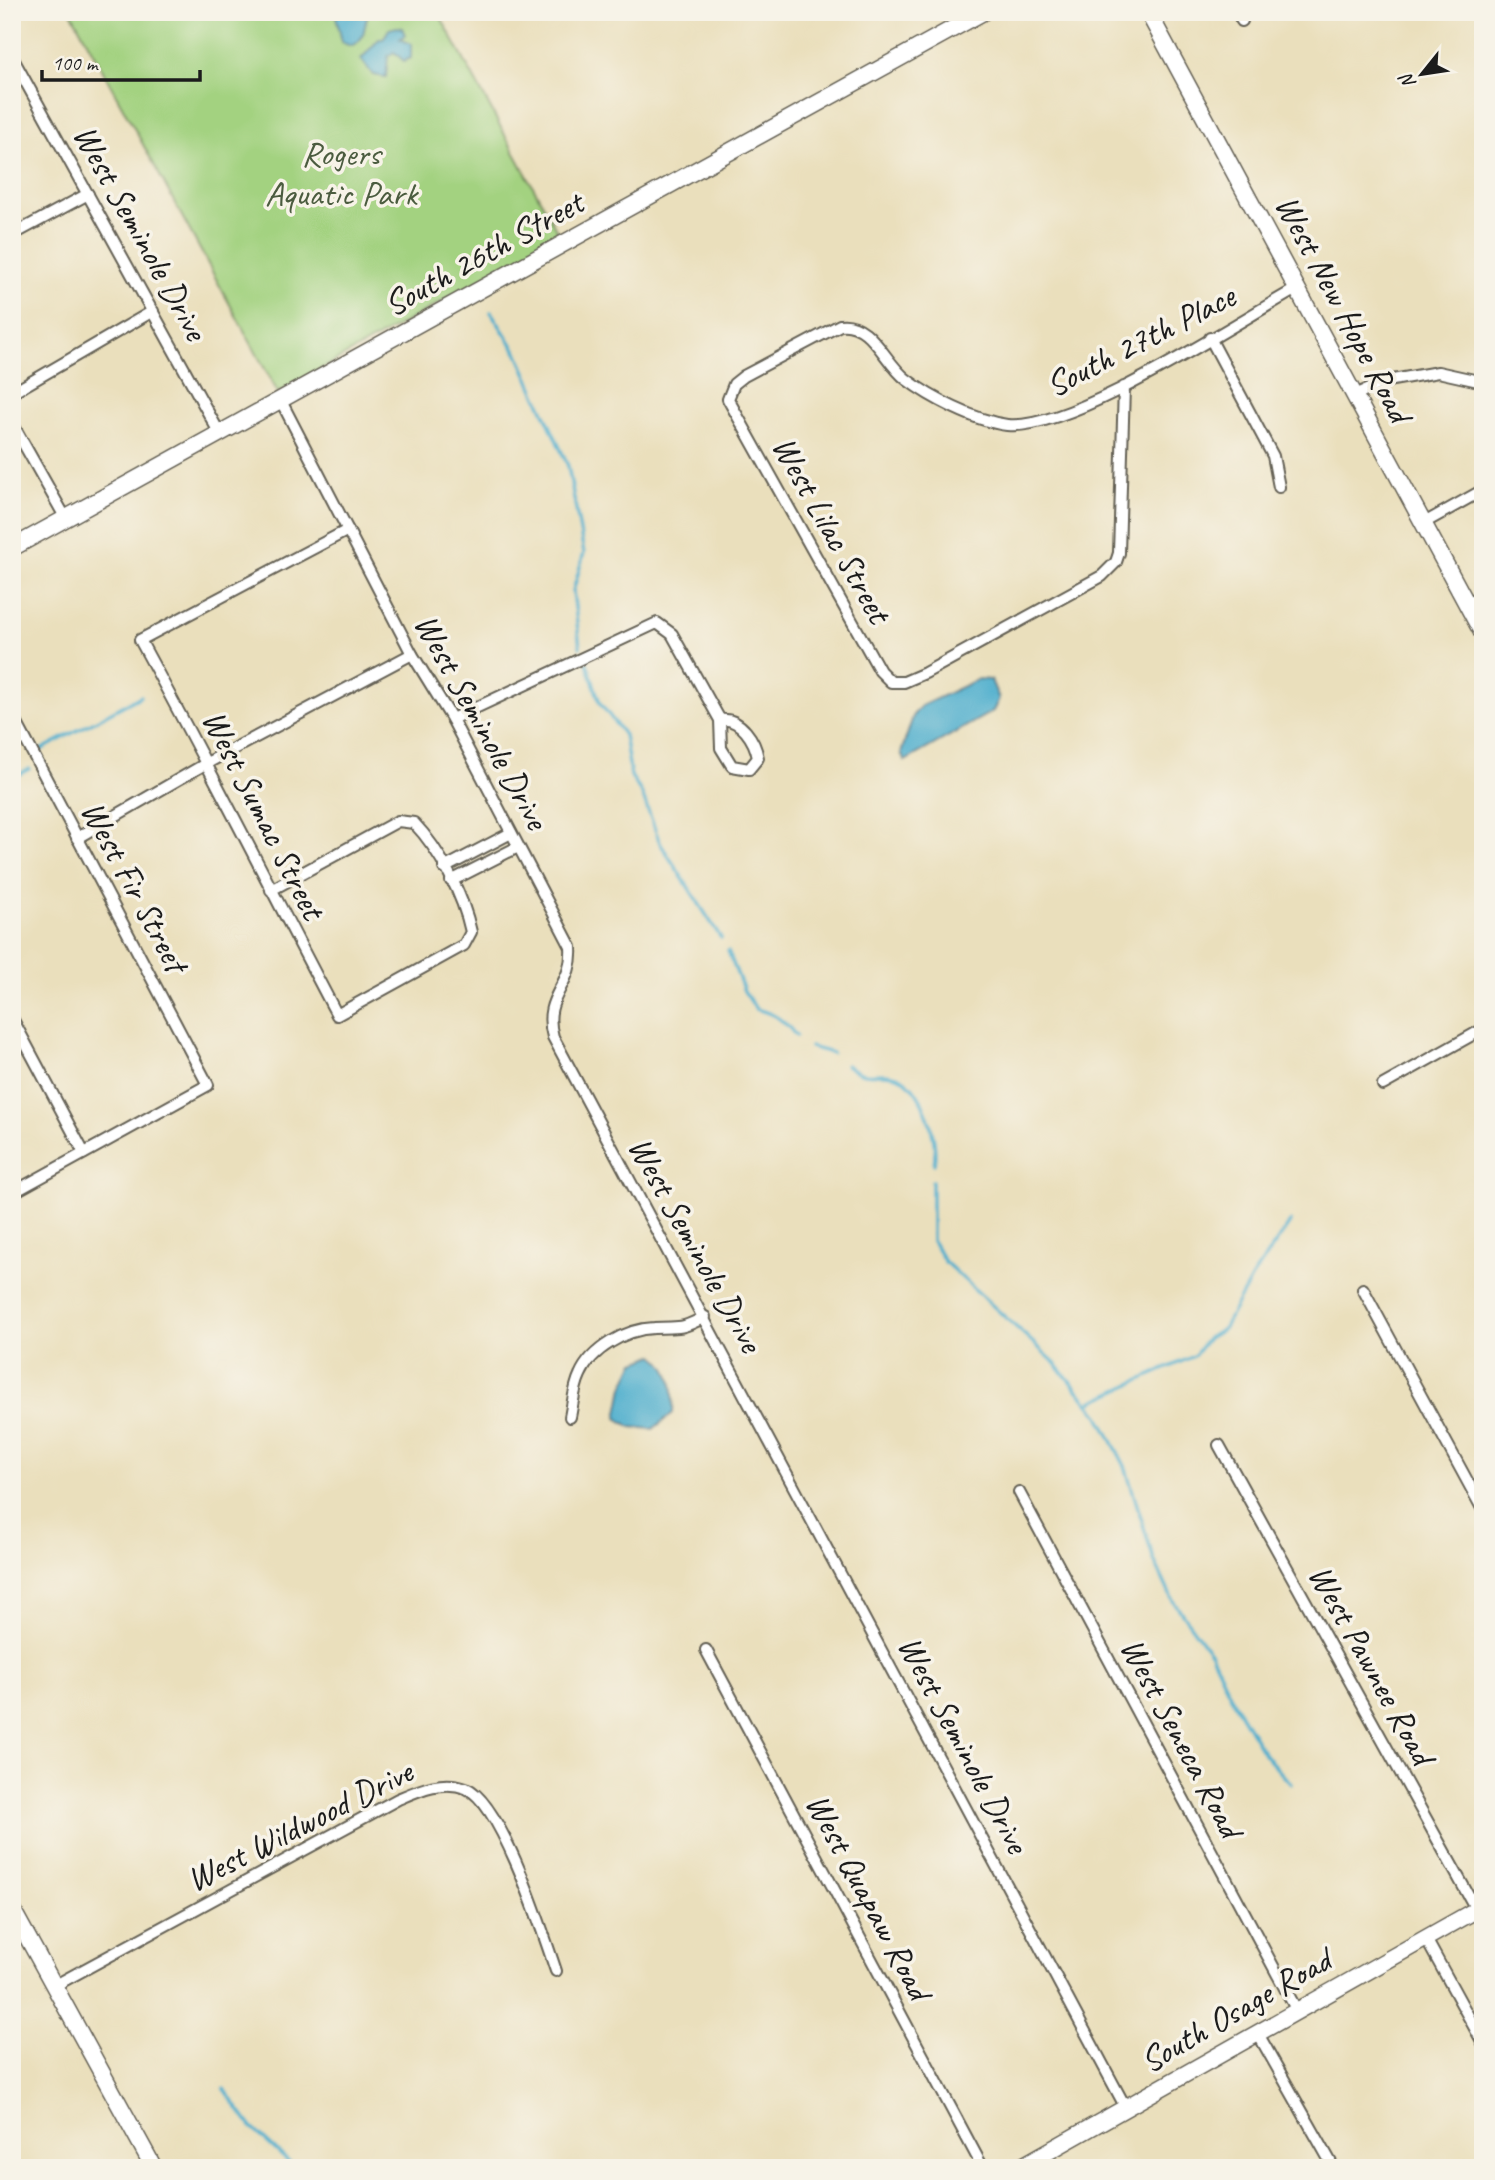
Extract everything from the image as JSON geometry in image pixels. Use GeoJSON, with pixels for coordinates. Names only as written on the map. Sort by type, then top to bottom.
{"type":"FeatureCollection","features":[{"type":"Feature","properties":{"kind":"street","name":"South 26th Street"},"geometry":{"type":"LineString","coordinates":[[12,548],[983,12]]}},
{"type":"Feature","properties":{"kind":"street","name":"West New Hope Road"},"geometry":{"type":"LineString","coordinates":[[1148,12],[1483,634]]}},
{"type":"Feature","properties":{"kind":"street","name":"West Seminole Drive"},"geometry":{"type":"LineString","coordinates":[[12,57],[17,78],[88,194],[220,434]]}},
{"type":"Feature","properties":{"kind":"street"},"geometry":{"type":"LineString","coordinates":[[12,235],[88,194]]}},
{"type":"Feature","properties":{"kind":"street","name":"South 27th Place"},"geometry":{"type":"LineString","coordinates":[[729,399],[734,384],[744,376],[840,325],[852,323],[864,330],[894,370],[922,391],[960,410],[1007,425],[1049,420],[1124,387],[1298,288]]}},
{"type":"Feature","properties":{"kind":"street"},"geometry":{"type":"LineString","coordinates":[[12,393],[153,311]]}},
{"type":"Feature","properties":{"kind":"street"},"geometry":{"type":"LineString","coordinates":[[1210,338],[1273,456],[1279,487]]}},
{"type":"Feature","properties":{"kind":"street"},"geometry":{"type":"LineString","coordinates":[[1355,395],[1387,381],[1438,372],[1483,382]]}},
{"type":"Feature","properties":{"kind":"street","name":"West Lilac Street"},"geometry":{"type":"LineString","coordinates":[[729,399],[880,671],[891,682],[904,682],[1102,576],[1116,562],[1119,553],[1124,387]]}},
{"type":"Feature","properties":{"kind":"street","name":"West Seminole Drive"},"geometry":{"type":"LineString","coordinates":[[281,401],[412,654],[452,719],[571,947],[573,964],[551,1004],[548,1018],[553,1037],[1126,2108]]}},
{"type":"Feature","properties":{"kind":"street"},"geometry":{"type":"LineString","coordinates":[[12,423],[65,517]]}},
{"type":"Feature","properties":{"kind":"street"},"geometry":{"type":"LineString","coordinates":[[1424,523],[1483,490]]}},
{"type":"Feature","properties":{"kind":"street","name":"West Sumac Street"},"geometry":{"type":"LineString","coordinates":[[348,530],[140,640],[207,763],[337,1015],[464,945],[471,932],[467,911],[451,881]]}},
{"type":"Feature","properties":{"kind":"street"},"geometry":{"type":"LineString","coordinates":[[452,719],[657,623],[673,634],[720,720],[723,755],[732,766],[749,769],[758,758],[751,740],[733,721],[720,720]]}},
{"type":"Feature","properties":{"kind":"street"},"geometry":{"type":"LineString","coordinates":[[77,838],[207,763],[412,654]]}},
{"type":"Feature","properties":{"kind":"street","name":"West Fir Street"},"geometry":{"type":"LineString","coordinates":[[13,713],[208,1085],[84,1153]]}},
{"type":"Feature","properties":{"kind":"street"},"geometry":{"type":"LineString","coordinates":[[271,890],[398,821],[414,823],[427,836],[451,881],[518,847]]}},
{"type":"Feature","properties":{"kind":"street"},"geometry":{"type":"LineString","coordinates":[[444,868],[511,833]]}},
{"type":"Feature","properties":{"kind":"street"},"geometry":{"type":"LineString","coordinates":[[12,1018],[84,1153],[12,1194]]}},
{"type":"Feature","properties":{"kind":"street"},"geometry":{"type":"LineString","coordinates":[[1383,1085],[1483,1029]]}},
{"type":"Feature","properties":{"kind":"street"},"geometry":{"type":"LineString","coordinates":[[1363,1289],[1483,1510]]}},
{"type":"Feature","properties":{"kind":"street"},"geometry":{"type":"LineString","coordinates":[[570,1417],[579,1375],[592,1355],[624,1335],[652,1327],[680,1330],[705,1317]]}},
{"type":"Feature","properties":{"kind":"street","name":"West Pawnee Road"},"geometry":{"type":"LineString","coordinates":[[1219,1445],[1479,1908]]}},
{"type":"Feature","properties":{"kind":"street","name":"West Seneca Road"},"geometry":{"type":"LineString","coordinates":[[1019,1492],[1296,2009]]}},
{"type":"Feature","properties":{"kind":"street","name":"West Quapaw Road"},"geometry":{"type":"LineString","coordinates":[[706,1650],[983,2168]]}},
{"type":"Feature","properties":{"kind":"street","name":"West Wildwood Drive"},"geometry":{"type":"LineString","coordinates":[[54,1986],[398,1800],[441,1784],[465,1788],[472,1792],[493,1818],[529,1894],[556,1971]]}},
{"type":"Feature","properties":{"kind":"street","name":"South Osage Road"},"geometry":{"type":"LineString","coordinates":[[1019,2168],[1296,2009],[1426,1940],[1479,1908]]}},
{"type":"Feature","properties":{"kind":"street"},"geometry":{"type":"LineString","coordinates":[[12,1909],[154,2168]]}},
{"type":"Feature","properties":{"kind":"street"},"geometry":{"type":"LineString","coordinates":[[1426,1940],[1483,2043]]}},
{"type":"Feature","properties":{"kind":"street"},"geometry":{"type":"LineString","coordinates":[[1257,2032],[1334,2168]]}},
{"type":"Feature","properties":{"kind":"green space","name":"Rogers Aquatic Park"},"geometry":{"type":"Polygon","coordinates":[[[71,12],[438,12],[560,236],[278,393],[71,12]]]}},
{"type":"Feature","properties":{"kind":"water"},"geometry":{"type":"Polygon","coordinates":[[[335,12],[369,12],[360,40],[350,46],[342,42],[335,12]]]}},
{"type":"Feature","properties":{"kind":"water"},"geometry":{"type":"Polygon","coordinates":[[[402,28],[405,35],[400,39],[411,44],[411,58],[404,61],[394,52],[388,56],[386,77],[373,75],[361,59],[379,39],[383,39],[389,29],[402,28]]]}},
{"type":"Feature","properties":{"kind":"water"},"geometry":{"type":"Polygon","coordinates":[[[978,679],[991,680],[999,699],[993,711],[905,761],[901,753],[914,714],[921,706],[978,679]]]}},
{"type":"Feature","properties":{"kind":"water"},"geometry":{"type":"Polygon","coordinates":[[[654,1355],[669,1374],[673,1388],[673,1413],[653,1429],[631,1427],[617,1418],[623,1387],[635,1362],[654,1355]]]}},
{"type":"Feature","properties":{"kind":"waterway"},"geometry":{"type":"LineString","coordinates":[[491,312],[518,354],[568,466],[584,553],[573,591],[580,647]]}},
{"type":"Feature","properties":{"kind":"waterway"},"geometry":{"type":"LineString","coordinates":[[587,663],[600,703],[624,735],[631,776],[642,794],[660,843],[721,938]]}},
{"type":"Feature","properties":{"kind":"waterway"},"geometry":{"type":"LineString","coordinates":[[39,751],[141,696]]}},
{"type":"Feature","properties":{"kind":"waterway"},"geometry":{"type":"LineString","coordinates":[[12,778],[29,769]]}},
{"type":"Feature","properties":{"kind":"waterway"},"geometry":{"type":"LineString","coordinates":[[728,951],[744,991],[756,1009],[779,1018],[796,1036]]}},
{"type":"Feature","properties":{"kind":"waterway"},"geometry":{"type":"LineString","coordinates":[[810,1047],[832,1053]]}},
{"type":"Feature","properties":{"kind":"waterway"},"geometry":{"type":"LineString","coordinates":[[846,1065],[865,1074],[893,1075],[912,1087],[931,1126],[934,1164]]}},
{"type":"Feature","properties":{"kind":"waterway"},"geometry":{"type":"LineString","coordinates":[[932,1181],[932,1241],[945,1262],[1052,1360],[1098,1414],[1125,1466],[1154,1560],[1173,1601],[1211,1654],[1234,1703],[1265,1755],[1291,1784]]}},
{"type":"Feature","properties":{"kind":"waterway"},"geometry":{"type":"LineString","coordinates":[[1089,1403],[1194,1356],[1208,1338],[1223,1329],[1252,1277],[1291,1221]]}},
{"type":"Feature","properties":{"kind":"waterway"},"geometry":{"type":"LineString","coordinates":[[1476,1935],[1483,1939]]}},
{"type":"Feature","properties":{"kind":"waterway"},"geometry":{"type":"LineString","coordinates":[[224,2089],[252,2128],[295,2168]]}}]}
